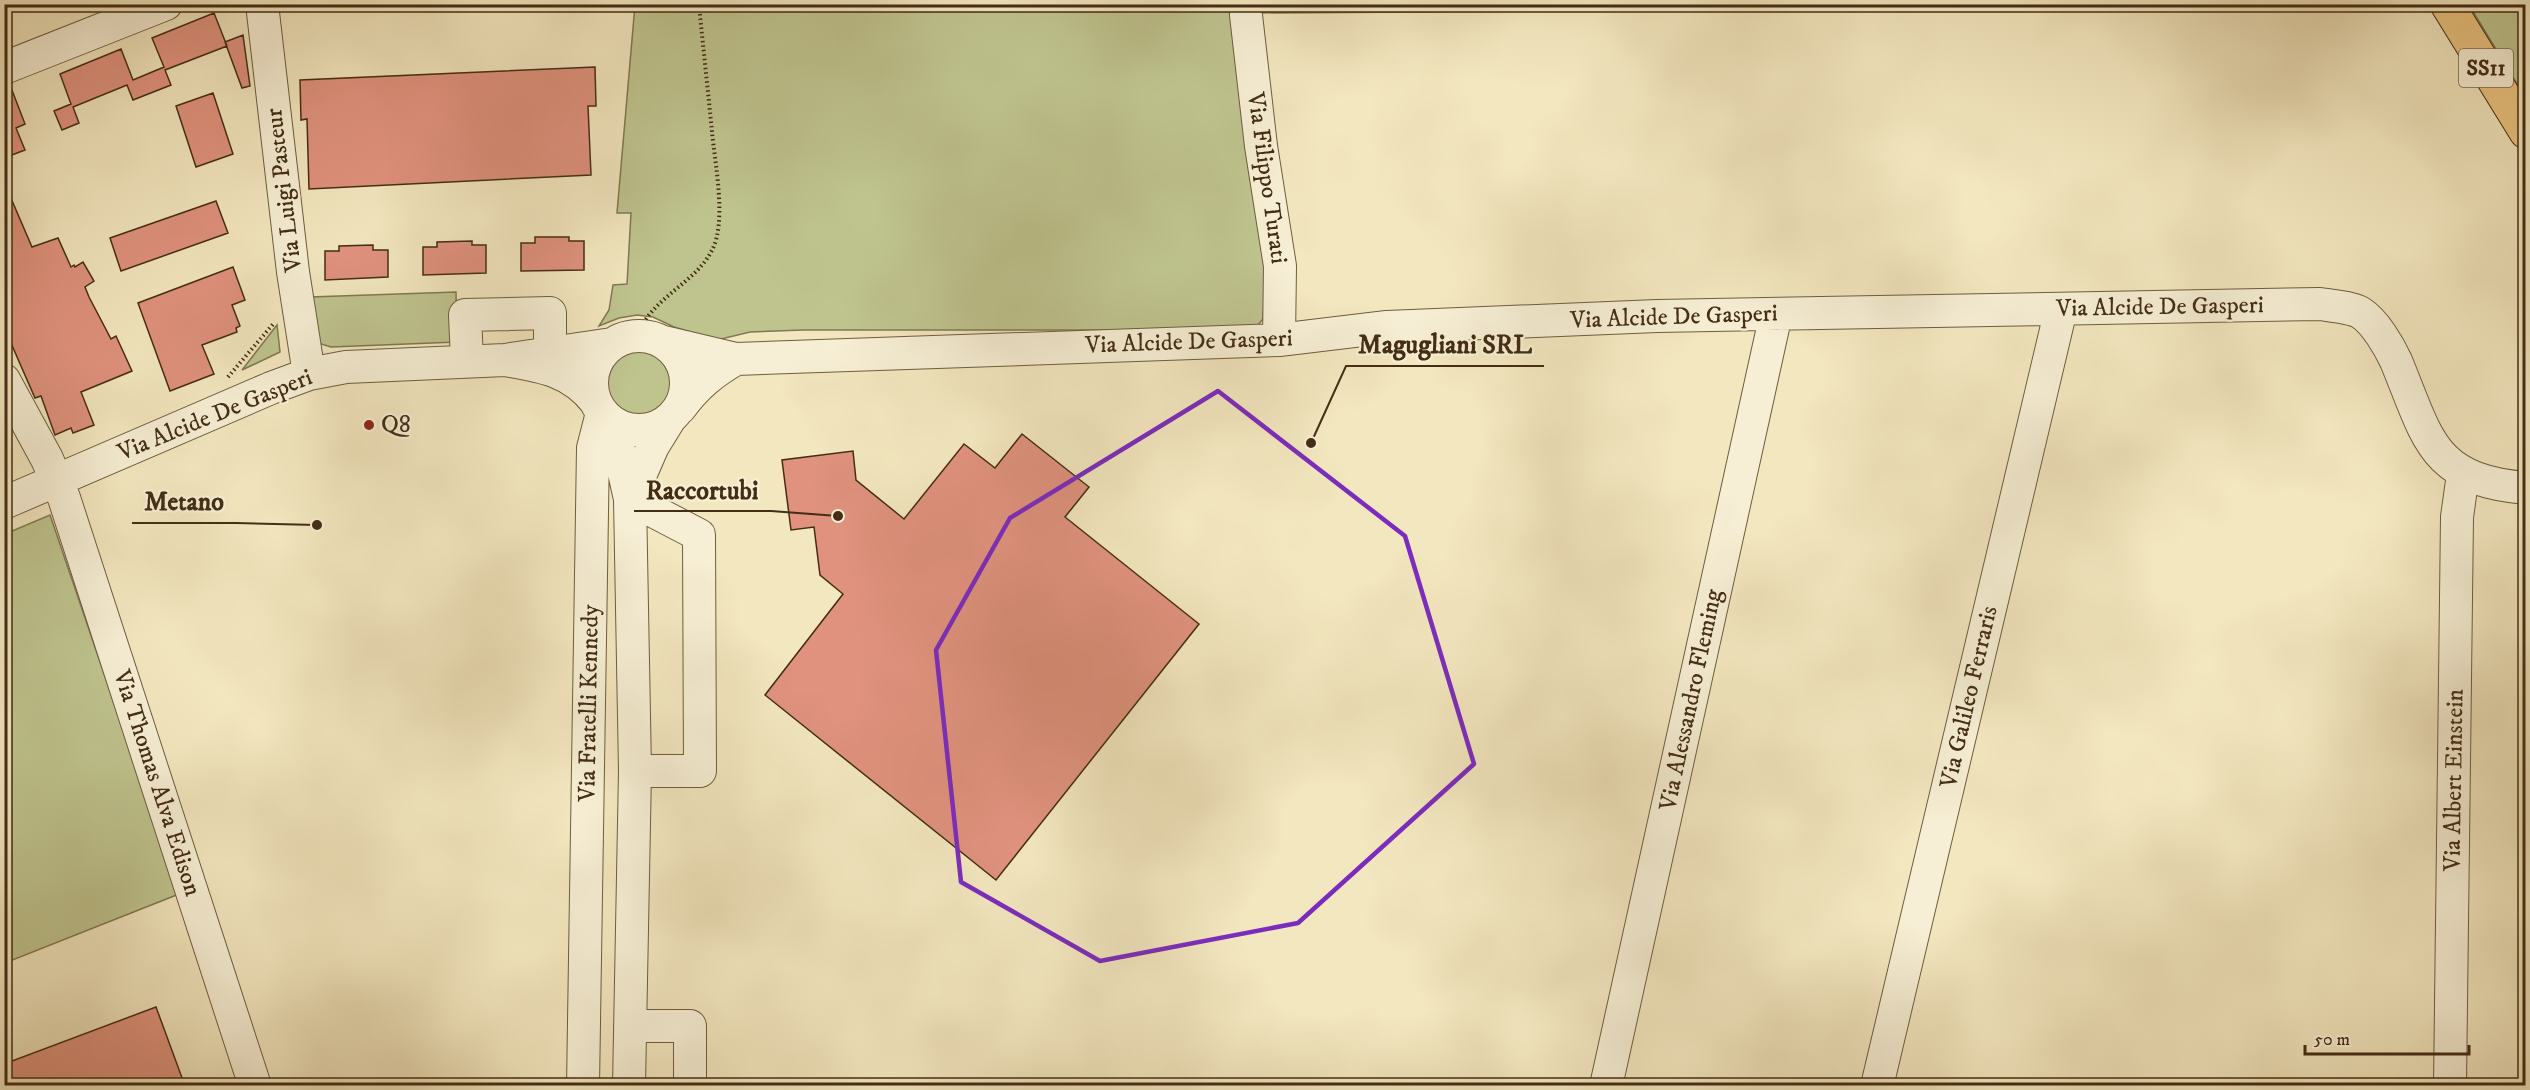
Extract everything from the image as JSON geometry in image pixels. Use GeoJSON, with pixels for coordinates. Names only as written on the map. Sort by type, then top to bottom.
{"type":"FeatureCollection","features":[{"type":"Feature","properties":{"kind":"main road","name":"SS11"},"geometry":{"type":"LineString","coordinates":[[2447,4],[2526,132]]}},
{"type":"Feature","properties":{"kind":"street"},"geometry":{"type":"LineString","coordinates":[[4,68],[166,4]]}},
{"type":"Feature","properties":{"kind":"street","name":"Via Luigi Pasteur"},"geometry":{"type":"LineString","coordinates":[[262,4],[293,272],[309,374]]}},
{"type":"Feature","properties":{"kind":"street","name":"Via Filippo Turati"},"geometry":{"type":"LineString","coordinates":[[1246,15],[1261,146],[1280,266],[1279,340]]}},
{"type":"Feature","properties":{"kind":"street","name":"Via Alcide De Gasperi"},"geometry":{"type":"LineString","coordinates":[[4,503],[271,388],[309,374],[346,367],[505,360],[637,340],[736,359],[1279,340],[1387,327],[1657,316],[2320,304],[2360,313],[2388,344],[2430,441],[2446,463],[2463,474]]}},
{"type":"Feature","properties":{"kind":"street","name":"Via Galileo Ferraris"},"geometry":{"type":"LineString","coordinates":[[1877,1086],[2061,309]]}},
{"type":"Feature","properties":{"kind":"street"},"geometry":{"type":"LineString","coordinates":[[467,360],[465,315],[550,313],[550,352]]}},
{"type":"Feature","properties":{"kind":"street","name":"Via Alessandro Fleming"},"geometry":{"type":"LineString","coordinates":[[1606,1086],[1776,314]]}},
{"type":"Feature","properties":{"kind":"street"},"geometry":{"type":"LineString","coordinates":[[637,340],[675,351],[683,363],[687,379],[686,394],[674,414],[655,428],[640,430],[619,425],[599,407],[592,377],[595,364],[602,353],[637,340]]}},
{"type":"Feature","properties":{"kind":"street","name":"Via Alcide De Gasperi"},"geometry":{"type":"LineString","coordinates":[[674,414],[711,374],[736,359]]}},
{"type":"Feature","properties":{"kind":"street","name":"Via Alcide De Gasperi"},"geometry":{"type":"LineString","coordinates":[[505,360],[538,366],[573,378],[587,390],[599,407]]}},
{"type":"Feature","properties":{"kind":"street","name":"Via Thomas Alva Edison"},"geometry":{"type":"LineString","coordinates":[[4,380],[47,459],[64,498],[255,1086]]}},
{"type":"Feature","properties":{"kind":"street","name":"Via Fratelli Kennedy"},"geometry":{"type":"LineString","coordinates":[[599,407],[617,441],[630,499],[635,771],[628,1086]]}},
{"type":"Feature","properties":{"kind":"street","name":"Via Fratelli Kennedy"},"geometry":{"type":"LineString","coordinates":[[583,1086],[594,448],[599,407]]}},
{"type":"Feature","properties":{"kind":"street","name":"Via Fratelli Kennedy"},"geometry":{"type":"LineString","coordinates":[[630,499],[652,446],[674,414]]}},
{"type":"Feature","properties":{"kind":"street"},"geometry":{"type":"LineString","coordinates":[[2463,474],[2499,484],[2526,488]]}},
{"type":"Feature","properties":{"kind":"street","name":"Via Albert Einstein"},"geometry":{"type":"LineString","coordinates":[[2450,1086],[2457,529],[2463,474]]}},
{"type":"Feature","properties":{"kind":"street"},"geometry":{"type":"LineString","coordinates":[[630,499],[699,535],[700,771],[635,771]]}},
{"type":"Feature","properties":{"kind":"street"},"geometry":{"type":"LineString","coordinates":[[630,1026],[690,1026],[690,1086]]}},
{"type":"Feature","properties":{"kind":"path"},"geometry":{"type":"LineString","coordinates":[[637,340],[646,318],[668,293],[684,282],[707,259],[718,235],[717,193],[699,4]]}},
{"type":"Feature","properties":{"kind":"highlighted area"},"geometry":{"type":"Polygon","coordinates":[[[1218,391],[1405,536],[1474,764],[1298,923],[1100,961],[961,882],[936,650],[1010,518],[1218,391]]]}},
{"type":"Feature","properties":{"kind":"green space"},"geometry":{"type":"Polygon","coordinates":[[[1715,4],[1716,10],[1252,13],[1251,5],[1715,4]]]}},
{"type":"Feature","properties":{"kind":"green space"},"geometry":{"type":"Polygon","coordinates":[[[635,5],[1230,5],[1266,262],[1263,319],[1257,326],[1161,330],[803,330],[750,332],[717,340],[674,327],[653,317],[637,315],[619,318],[599,326],[609,310],[613,285],[627,284],[631,213],[617,213],[635,5]]]}},
{"type":"Feature","properties":{"kind":"green space"},"geometry":{"type":"Polygon","coordinates":[[[2469,5],[2525,5],[2525,97],[2469,5]]]}},
{"type":"Feature","properties":{"kind":"green space"},"geometry":{"type":"Polygon","coordinates":[[[456,292],[457,342],[331,347],[318,343],[310,297],[456,292]]]}},
{"type":"Feature","properties":{"kind":"green space"},"geometry":{"type":"Polygon","coordinates":[[[277,325],[280,352],[242,370],[277,325]]]}},
{"type":"Feature","properties":{"kind":"green space"},"geometry":{"type":"Polygon","coordinates":[[[638,348],[651,351],[663,358],[670,370],[673,383],[670,396],[663,408],[651,415],[638,418],[625,415],[613,408],[606,396],[603,383],[606,370],[613,358],[625,351],[638,348]]]}},
{"type":"Feature","properties":{"kind":"green space"},"geometry":{"type":"Polygon","coordinates":[[[50,515],[179,894],[5,963],[5,534],[50,515]]]}},
{"type":"Feature","properties":{"kind":"building"},"geometry":{"type":"Polygon","coordinates":[[[214,13],[227,46],[165,70],[171,85],[133,100],[127,85],[73,107],[79,123],[62,130],[54,111],[71,104],[60,74],[121,49],[133,80],[164,67],[152,38],[214,13]]]}},
{"type":"Feature","properties":{"kind":"building"},"geometry":{"type":"Polygon","coordinates":[[[243,35],[250,86],[242,88],[225,42],[243,35]]]}},
{"type":"Feature","properties":{"kind":"building"},"geometry":{"type":"Polygon","coordinates":[[[595,67],[596,106],[588,106],[591,175],[309,189],[307,119],[301,120],[300,80],[595,67]]]}},
{"type":"Feature","properties":{"kind":"building"},"geometry":{"type":"Polygon","coordinates":[[[10,85],[25,124],[16,128],[25,150],[4,158],[4,86],[10,85]]]}},
{"type":"Feature","properties":{"kind":"building"},"geometry":{"type":"Polygon","coordinates":[[[213,93],[233,154],[196,167],[176,106],[213,93]]]}},
{"type":"Feature","properties":{"kind":"building"},"geometry":{"type":"Polygon","coordinates":[[[4,182],[32,247],[58,238],[71,267],[83,262],[94,281],[85,287],[89,297],[111,339],[116,336],[132,371],[81,392],[94,425],[73,433],[71,428],[55,435],[41,396],[35,398],[4,327],[4,182]]]}},
{"type":"Feature","properties":{"kind":"building"},"geometry":{"type":"Polygon","coordinates":[[[216,201],[228,233],[121,271],[110,238],[216,201]]]}},
{"type":"Feature","properties":{"kind":"building"},"geometry":{"type":"Polygon","coordinates":[[[535,237],[569,237],[569,241],[584,241],[584,270],[521,271],[521,243],[535,243],[535,237]]]}},
{"type":"Feature","properties":{"kind":"building"},"geometry":{"type":"Polygon","coordinates":[[[472,241],[472,245],[486,245],[486,273],[423,275],[423,247],[437,247],[437,242],[472,241]]]}},
{"type":"Feature","properties":{"kind":"building"},"geometry":{"type":"Polygon","coordinates":[[[373,245],[373,250],[388,250],[388,277],[325,280],[325,251],[339,251],[339,246],[373,245]]]}},
{"type":"Feature","properties":{"kind":"building"},"geometry":{"type":"Polygon","coordinates":[[[233,267],[245,300],[232,305],[240,326],[236,328],[237,332],[202,345],[214,374],[170,391],[138,303],[233,267]]]}},
{"type":"Feature","properties":{"kind":"building"},"geometry":{"type":"Polygon","coordinates":[[[1022,434],[1089,487],[1065,517],[1199,624],[996,880],[765,695],[843,594],[820,575],[814,527],[791,530],[782,460],[853,451],[856,480],[904,519],[964,444],[995,468],[1022,434]]]}},
{"type":"Feature","properties":{"kind":"building"},"geometry":{"type":"Polygon","coordinates":[[[156,1007],[185,1086],[4,1086],[4,1064],[156,1007]]]}},
{"type":"Feature","properties":{"kind":"place","name":"Q8"},"geometry":{"type":"Point","coordinates":[369,425]}},
{"type":"Feature","properties":{"kind":"place","name":"Magugliani SRL"},"geometry":{"type":"Point","coordinates":[1311,443]}},
{"type":"Feature","properties":{"kind":"place","name":"Raccortubi"},"geometry":{"type":"Point","coordinates":[838,516]}},
{"type":"Feature","properties":{"kind":"place","name":"Metano"},"geometry":{"type":"Point","coordinates":[317,525]}}]}
